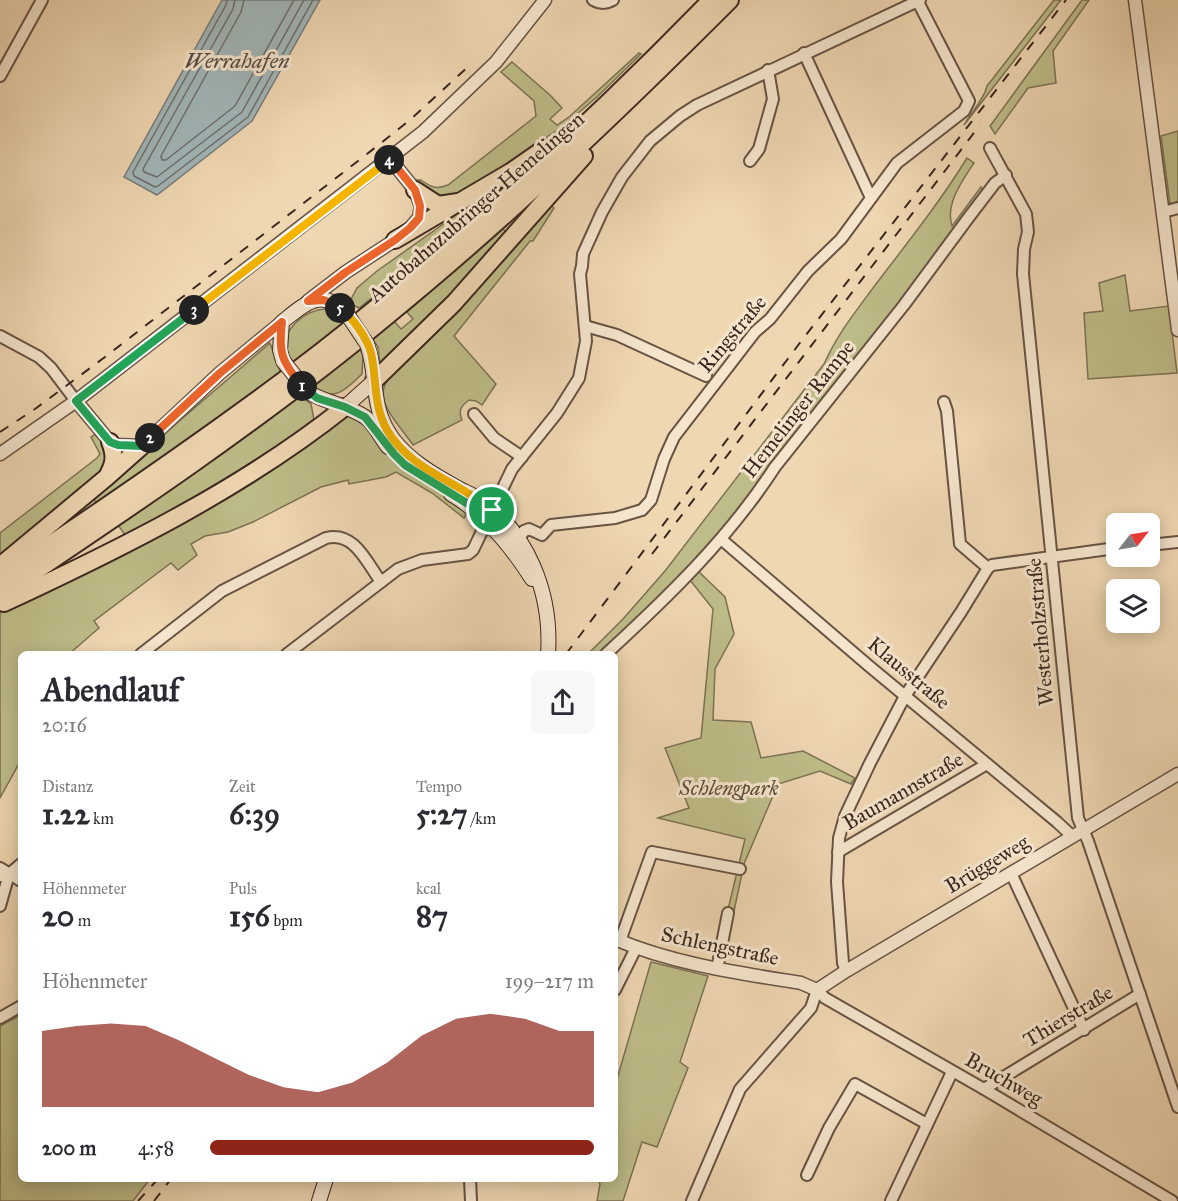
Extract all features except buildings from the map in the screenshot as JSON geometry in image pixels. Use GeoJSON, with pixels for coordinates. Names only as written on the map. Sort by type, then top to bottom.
{"type":"FeatureCollection","features":[{"type":"Feature","properties":{"kind":"highway","name":"Autobahnzubringer Hemelingen"},"geometry":{"type":"LineString","coordinates":[[0,578],[125,494],[299,368],[420,270],[517,186],[711,0]]}},
{"type":"Feature","properties":{"kind":"highway","name":"Autobahnzubringer Hemelingen"},"geometry":{"type":"LineString","coordinates":[[0,595],[175,478],[354,343],[472,244],[637,93],[730,0]]}},
{"type":"Feature","properties":{"kind":"highway"},"geometry":{"type":"LineString","coordinates":[[374,381],[454,303],[505,248],[558,184],[634,106],[637,93]]}},
{"type":"Feature","properties":{"kind":"highway"},"geometry":{"type":"LineString","coordinates":[[395,240],[513,171],[545,148],[580,118],[598,110]]}},
{"type":"Feature","properties":{"kind":"highway"},"geometry":{"type":"LineString","coordinates":[[415,190],[438,205],[464,200]]}},
{"type":"Feature","properties":{"kind":"highway"},"geometry":{"type":"LineString","coordinates":[[0,604],[168,522],[286,450],[345,407]]}},
{"type":"Feature","properties":{"kind":"highway"},"geometry":{"type":"LineString","coordinates":[[107,477],[114,464],[110,442]]}},
{"type":"Feature","properties":{"kind":"highway"},"geometry":{"type":"LineString","coordinates":[[0,566],[142,446]]}},
{"type":"Feature","properties":{"kind":"main road"},"geometry":{"type":"LineString","coordinates":[[546,604],[512,550],[489,516],[478,498],[410,458],[393,440],[381,417],[375,398],[368,344],[341,308],[324,300],[308,301],[282,322],[280,350],[283,361],[308,392],[317,398],[345,407],[365,417],[405,465],[489,516],[519,539],[537,575],[546,604],[550,633],[548,651]]}},
{"type":"Feature","properties":{"kind":"main road"},"geometry":{"type":"LineString","coordinates":[[345,407],[374,381]]}},
{"type":"Feature","properties":{"kind":"main road"},"geometry":{"type":"LineString","coordinates":[[319,1201],[325,1182]]}},
{"type":"Feature","properties":{"kind":"street"},"geometry":{"type":"LineString","coordinates":[[0,76],[42,0]]}},
{"type":"Feature","properties":{"kind":"street"},"geometry":{"type":"LineString","coordinates":[[0,453],[76,401],[390,159],[447,111],[496,62],[545,0]]}},
{"type":"Feature","properties":{"kind":"street"},"geometry":{"type":"LineString","coordinates":[[593,0],[597,3],[607,3],[613,0]]}},
{"type":"Feature","properties":{"kind":"street"},"geometry":{"type":"LineString","coordinates":[[291,651],[398,569],[410,563],[468,554],[473,550],[512,469],[557,412],[579,378],[585,354],[580,274],[583,255],[602,212],[634,159],[650,141],[697,105],[918,0]]}},
{"type":"Feature","properties":{"kind":"street","name":"Ringstraße"},"geometry":{"type":"LineString","coordinates":[[519,539],[524,531],[529,529],[542,535],[551,525],[615,518],[642,510],[651,500],[664,459],[674,437],[755,332],[770,319],[808,271],[841,239],[897,164],[958,117],[967,107],[969,101],[918,0]]}},
{"type":"Feature","properties":{"kind":"street"},"geometry":{"type":"LineString","coordinates":[[1139,2],[1163,212],[1174,278],[1178,330]]}},
{"type":"Feature","properties":{"kind":"street"},"geometry":{"type":"LineString","coordinates":[[804,53],[871,198]]}},
{"type":"Feature","properties":{"kind":"street"},"geometry":{"type":"LineString","coordinates":[[750,161],[759,149],[773,99],[768,70]]}},
{"type":"Feature","properties":{"kind":"street","name":"Westerholzstraße"},"geometry":{"type":"LineString","coordinates":[[990,148],[1028,221],[1023,274],[1078,819],[1077,833],[1140,994],[1178,1107]]}},
{"type":"Feature","properties":{"kind":"street"},"geometry":{"type":"LineString","coordinates":[[308,301],[346,272],[395,240],[419,218],[420,206],[415,190],[390,159]]}},
{"type":"Feature","properties":{"kind":"street","name":"Hemelinger Rampe"},"geometry":{"type":"LineString","coordinates":[[609,651],[662,602],[721,539],[775,467],[904,305],[995,183],[1006,175]]}},
{"type":"Feature","properties":{"kind":"street"},"geometry":{"type":"LineString","coordinates":[[1163,212],[1178,208]]}},
{"type":"Feature","properties":{"kind":"street"},"geometry":{"type":"LineString","coordinates":[[0,336],[39,357],[51,368],[110,442],[118,445],[142,446],[220,373],[282,322]]}},
{"type":"Feature","properties":{"kind":"street"},"geometry":{"type":"LineString","coordinates":[[585,326],[617,335],[706,376]]}},
{"type":"Feature","properties":{"kind":"street"},"geometry":{"type":"LineString","coordinates":[[944,402],[947,411],[960,544],[988,568]]}},
{"type":"Feature","properties":{"kind":"street"},"geometry":{"type":"LineString","coordinates":[[474,414],[494,438],[522,457]]}},
{"type":"Feature","properties":{"kind":"street"},"geometry":{"type":"LineString","coordinates":[[145,651],[222,591],[326,538],[337,536],[347,539],[355,546],[381,582]]}},
{"type":"Feature","properties":{"kind":"street","name":"Klausstraße"},"geometry":{"type":"LineString","coordinates":[[721,539],[987,764],[1058,822],[1077,833]]}},
{"type":"Feature","properties":{"kind":"street"},"geometry":{"type":"LineString","coordinates":[[1160,544],[1178,542]]}},
{"type":"Feature","properties":{"kind":"street"},"geometry":{"type":"LineString","coordinates":[[846,971],[843,963],[838,909],[839,838],[845,816],[905,696],[992,565],[1106,549]]}},
{"type":"Feature","properties":{"kind":"street","name":"Baumannstraße"},"geometry":{"type":"LineString","coordinates":[[838,852],[987,764]]}},
{"type":"Feature","properties":{"kind":"street","name":"Brüggeweg"},"geometry":{"type":"LineString","coordinates":[[817,990],[1178,774]]}},
{"type":"Feature","properties":{"kind":"street"},"geometry":{"type":"LineString","coordinates":[[618,940],[652,852],[740,869]]}},
{"type":"Feature","properties":{"kind":"street"},"geometry":{"type":"LineString","coordinates":[[3,873],[18,866]]}},
{"type":"Feature","properties":{"kind":"street"},"geometry":{"type":"LineString","coordinates":[[3,873],[18,880]]}},
{"type":"Feature","properties":{"kind":"street"},"geometry":{"type":"LineString","coordinates":[[0,906],[3,873]]}},
{"type":"Feature","properties":{"kind":"street"},"geometry":{"type":"LineString","coordinates":[[1011,873],[1084,1030]]}},
{"type":"Feature","properties":{"kind":"street"},"geometry":{"type":"LineString","coordinates":[[717,969],[728,913]]}},
{"type":"Feature","properties":{"kind":"street","name":"Schlengstraße"},"geometry":{"type":"LineString","coordinates":[[618,940],[636,948],[717,969],[801,983],[817,990]]}},
{"type":"Feature","properties":{"kind":"street"},"geometry":{"type":"LineString","coordinates":[[618,986],[636,948]]}},
{"type":"Feature","properties":{"kind":"street"},"geometry":{"type":"LineString","coordinates":[[692,1201],[741,1089],[811,1008],[817,990]]}},
{"type":"Feature","properties":{"kind":"street","name":"Bruchweg"},"geometry":{"type":"LineString","coordinates":[[817,990],[825,998],[1172,1201]]}},
{"type":"Feature","properties":{"kind":"street","name":"Thierstraße"},"geometry":{"type":"LineString","coordinates":[[984,1089],[1140,994]]}},
{"type":"Feature","properties":{"kind":"street"},"geometry":{"type":"LineString","coordinates":[[0,1017],[18,1008]]}},
{"type":"Feature","properties":{"kind":"street"},"geometry":{"type":"LineString","coordinates":[[891,1201],[952,1072]]}},
{"type":"Feature","properties":{"kind":"street"},"geometry":{"type":"LineString","coordinates":[[807,1175],[829,1128],[855,1084],[927,1124]]}},
{"type":"Feature","properties":{"kind":"street"},"geometry":{"type":"LineString","coordinates":[[470,1182],[471,1201]]}},
{"type":"Feature","properties":{"kind":"green space"},"geometry":{"type":"Polygon","coordinates":[[[1054,0],[1061,0],[964,125],[987,86],[1054,0]]]}},
{"type":"Feature","properties":{"kind":"green space"},"geometry":{"type":"Polygon","coordinates":[[[1082,0],[1089,0],[1053,51],[1056,83],[1028,88],[995,134],[990,126],[1082,0]]]}},
{"type":"Feature","properties":{"kind":"green space"},"geometry":{"type":"Polygon","coordinates":[[[639,53],[641,54],[598,96],[561,128],[454,198],[444,201],[421,189],[415,180],[421,180],[434,187],[448,185],[536,116],[534,101],[501,72],[512,62],[562,108],[550,119],[557,125],[569,117],[639,53]]]}},
{"type":"Feature","properties":{"kind":"green space"},"geometry":{"type":"Polygon","coordinates":[[[1178,131],[1178,202],[1170,204],[1161,136],[1178,131]]]}},
{"type":"Feature","properties":{"kind":"green space"},"geometry":{"type":"Polygon","coordinates":[[[549,148],[452,234],[431,246],[424,255],[387,285],[385,283],[371,294],[373,297],[359,308],[349,303],[357,288],[377,271],[456,215],[454,210],[549,148]]]}},
{"type":"Feature","properties":{"kind":"green space"},"geometry":{"type":"Polygon","coordinates":[[[967,158],[974,163],[953,201],[950,218],[952,226],[981,187],[984,191],[888,319],[718,537],[663,597],[604,651],[591,651],[665,571],[824,364],[848,322],[967,158]]]}},
{"type":"Feature","properties":{"kind":"green space"},"geometry":{"type":"Polygon","coordinates":[[[550,204],[554,208],[533,241],[530,241],[454,336],[496,384],[482,405],[469,400],[464,404],[460,411],[462,420],[413,445],[395,421],[384,401],[386,383],[394,372],[468,300],[550,204]]]}},
{"type":"Feature","properties":{"kind":"green space"},"geometry":{"type":"Polygon","coordinates":[[[502,228],[509,235],[380,368],[378,347],[372,338],[394,321],[401,329],[413,319],[407,312],[502,228]]]}},
{"type":"Feature","properties":{"kind":"green space"},"geometry":{"type":"Polygon","coordinates":[[[1125,275],[1130,311],[1169,306],[1177,373],[1088,379],[1084,313],[1103,311],[1099,283],[1125,275]]]}},
{"type":"Feature","properties":{"kind":"green space"},"geometry":{"type":"Polygon","coordinates":[[[325,309],[334,313],[343,325],[293,362],[286,350],[288,334],[303,317],[325,309]]]}},
{"type":"Feature","properties":{"kind":"green space"},"geometry":{"type":"Polygon","coordinates":[[[270,343],[281,374],[98,507],[92,496],[270,343]]]}},
{"type":"Feature","properties":{"kind":"green space"},"geometry":{"type":"Polygon","coordinates":[[[359,348],[363,355],[362,374],[344,390],[326,394],[312,385],[359,348]]]}},
{"type":"Feature","properties":{"kind":"green space"},"geometry":{"type":"Polygon","coordinates":[[[299,395],[311,404],[314,420],[222,482],[125,535],[118,525],[299,395]]]}},
{"type":"Feature","properties":{"kind":"green space"},"geometry":{"type":"Polygon","coordinates":[[[346,414],[362,420],[399,466],[469,509],[464,518],[432,493],[396,472],[386,477],[349,484],[348,480],[321,487],[253,522],[228,532],[205,536],[191,544],[197,555],[178,570],[171,563],[94,621],[99,628],[72,651],[18,651],[18,765],[0,798],[0,608],[346,414]]]}},
{"type":"Feature","properties":{"kind":"green space"},"geometry":{"type":"Polygon","coordinates":[[[96,434],[108,448],[107,466],[0,558],[0,533],[97,458],[100,454],[91,437],[96,434]]]}},
{"type":"Feature","properties":{"kind":"green space","name":"Schlengpark"},"geometry":{"type":"Polygon","coordinates":[[[698,571],[725,597],[734,634],[715,669],[713,720],[751,722],[761,758],[803,751],[855,778],[851,784],[820,771],[778,784],[744,864],[724,958],[717,955],[745,839],[658,818],[689,808],[665,748],[701,738],[713,609],[690,580],[698,571]]]}},
{"type":"Feature","properties":{"kind":"green space"},"geometry":{"type":"Polygon","coordinates":[[[651,962],[708,976],[680,1062],[688,1068],[657,1147],[642,1142],[623,1201],[597,1201],[599,1182],[618,1182],[618,1076],[651,962]]]}},
{"type":"Feature","properties":{"kind":"green space"},"geometry":{"type":"Polygon","coordinates":[[[18,1017],[18,1182],[148,1182],[133,1201],[0,1201],[0,1026],[18,1017]]]}},
{"type":"Feature","properties":{"kind":"water","name":"Werrahafen"},"geometry":{"type":"Polygon","coordinates":[[[222,0],[320,0],[252,121],[157,195],[124,177],[222,0]]]}},
{"type":"Feature","properties":{"kind":"railway"},"geometry":{"type":"LineString","coordinates":[[568,651],[799,344],[1066,0]]}},
{"type":"Feature","properties":{"kind":"railway"},"geometry":{"type":"LineString","coordinates":[[0,432],[105,357],[367,154],[410,120],[469,66]]}},
{"type":"Feature","properties":{"kind":"railway"},"geometry":{"type":"LineString","coordinates":[[652,554],[980,125]]}},
{"type":"Feature","properties":{"kind":"railway"},"geometry":{"type":"LineString","coordinates":[[138,1201],[155,1182]]}},
{"type":"Feature","properties":{"kind":"railway"},"geometry":{"type":"LineString","coordinates":[[154,1201],[169,1182]]}},
{"type":"Feature","properties":{"kind":"route"},"geometry":{"type":"LineString","coordinates":[[390,159],[415,190],[420,206],[419,218],[395,240],[346,272],[308,301],[324,300],[336,304],[345,312],[368,344],[375,398],[381,417],[393,440],[410,458],[478,498],[492,510],[486,521],[468,504],[405,465],[365,417],[345,407],[317,398],[308,392],[283,361],[280,350],[282,322],[220,373],[142,446],[118,445],[110,442],[76,401],[390,159]]}}]}
